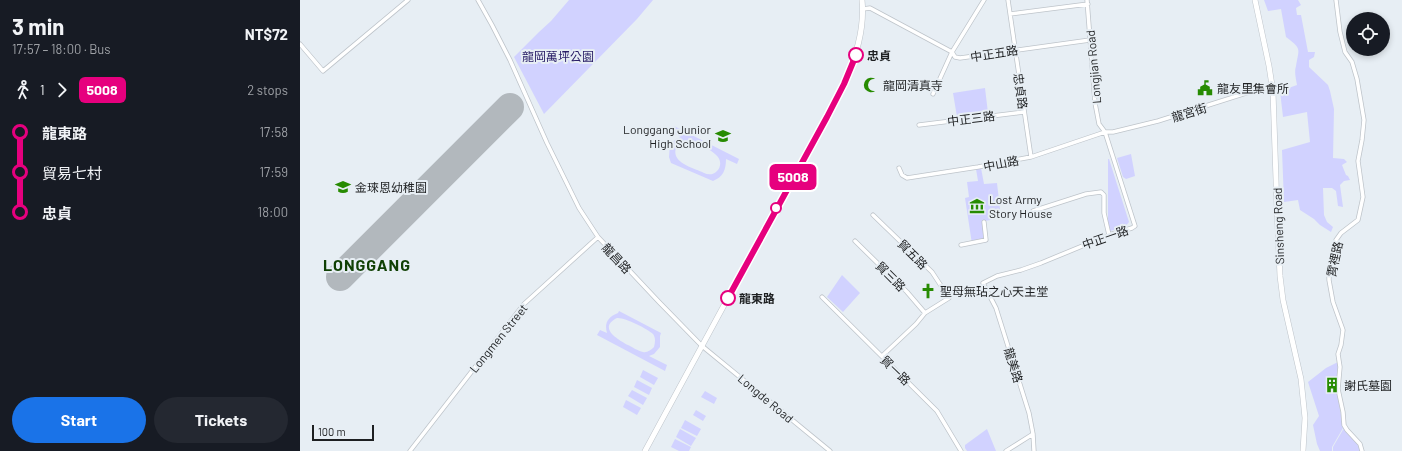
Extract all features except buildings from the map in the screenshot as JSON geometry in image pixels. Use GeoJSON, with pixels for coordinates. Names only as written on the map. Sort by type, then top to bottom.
{"type":"FeatureCollection","features":[{"type":"Feature","properties":{"kind":"street"},"geometry":{"type":"LineString","coordinates":[[300,44],[323,71],[408,0]]}},
{"type":"Feature","properties":{"kind":"street","name":"龍昌路"},"geometry":{"type":"LineString","coordinates":[[478,0],[492,25],[552,155],[581,211],[598,237],[702,346]]}},
{"type":"Feature","properties":{"kind":"street"},"geometry":{"type":"LineString","coordinates":[[645,451],[844,84],[856,54],[863,25],[862,0]]}},
{"type":"Feature","properties":{"kind":"street"},"geometry":{"type":"LineString","coordinates":[[933,94],[952,52],[984,0]]}},
{"type":"Feature","properties":{"kind":"street","name":"忠貞路"},"geometry":{"type":"LineString","coordinates":[[1008,0],[1031,157]]}},
{"type":"Feature","properties":{"kind":"street","name":"Sinsheng Road"},"geometry":{"type":"LineString","coordinates":[[1255,0],[1274,92],[1280,276],[1282,300],[1301,379],[1305,418],[1303,451]]}},
{"type":"Feature","properties":{"kind":"street","name":"霄裡路"},"geometry":{"type":"LineString","coordinates":[[1336,0],[1340,32],[1357,79],[1364,120],[1358,161],[1363,197],[1358,220],[1341,233],[1336,240],[1328,280],[1333,302],[1343,330],[1338,354],[1340,367],[1338,389],[1344,425],[1360,444],[1362,451]]}},
{"type":"Feature","properties":{"kind":"street"},"geometry":{"type":"LineString","coordinates":[[1010,14],[1088,2]]}},
{"type":"Feature","properties":{"kind":"street","name":"Longjian Road"},"geometry":{"type":"LineString","coordinates":[[1088,2],[1095,103],[1099,124],[1105,132]]}},
{"type":"Feature","properties":{"kind":"street","name":"中正五路"},"geometry":{"type":"LineString","coordinates":[[863,9],[870,8],[952,52],[955,57],[960,58],[1090,40]]}},
{"type":"Feature","properties":{"kind":"street","name":"龍宮街"},"geometry":{"type":"LineString","coordinates":[[1105,132],[1113,132],[1158,121],[1272,85]]}},
{"type":"Feature","properties":{"kind":"street","name":"中正三路"},"geometry":{"type":"LineString","coordinates":[[919,125],[1024,112]]}},
{"type":"Feature","properties":{"kind":"street","name":"中山路"},"geometry":{"type":"LineString","coordinates":[[898,168],[902,175],[907,178],[978,167],[1031,157],[1105,132]]}},
{"type":"Feature","properties":{"kind":"street","name":"中正一路"},"geometry":{"type":"LineString","coordinates":[[983,282],[997,276],[1041,263],[1109,234],[1135,226],[1105,132]]}},
{"type":"Feature","properties":{"kind":"street"},"geometry":{"type":"LineString","coordinates":[[1033,211],[1086,194],[1100,192],[1104,194],[1104,213],[1109,234]]}},
{"type":"Feature","properties":{"kind":"street","name":"貿五路"},"geometry":{"type":"LineString","coordinates":[[873,215],[932,272],[949,298],[925,313]]}},
{"type":"Feature","properties":{"kind":"street"},"geometry":{"type":"LineString","coordinates":[[961,245],[986,240],[984,222]]}},
{"type":"Feature","properties":{"kind":"street","name":"Longmen Street"},"geometry":{"type":"LineString","coordinates":[[410,451],[524,304],[598,237]]}},
{"type":"Feature","properties":{"kind":"street","name":"貿三路"},"geometry":{"type":"LineString","coordinates":[[855,242],[907,292],[925,313]]}},
{"type":"Feature","properties":{"kind":"street","name":"龍美路"},"geometry":{"type":"LineString","coordinates":[[983,282],[996,308],[1029,413],[1033,434],[1034,451]]}},
{"type":"Feature","properties":{"kind":"street","name":"貿一路"},"geometry":{"type":"LineString","coordinates":[[822,297],[845,318],[937,411],[961,451]]}},
{"type":"Feature","properties":{"kind":"street"},"geometry":{"type":"LineString","coordinates":[[882,356],[925,313]]}},
{"type":"Feature","properties":{"kind":"street","name":"Longde Road"},"geometry":{"type":"LineString","coordinates":[[702,346],[830,451]]}},
{"type":"Feature","properties":{"kind":"street"},"geometry":{"type":"LineString","coordinates":[[1006,451],[1033,434]]}},
{"type":"Feature","properties":{"kind":"green space","name":"龍岡萬坪公園"},"geometry":{"type":"Polygon","coordinates":[[[569,0],[653,0],[637,19],[544,114],[514,57],[551,21],[569,0]]]}},
{"type":"Feature","properties":{"kind":"green space"},"geometry":{"type":"Polygon","coordinates":[[[1264,0],[1298,0],[1301,5],[1296,8],[1297,15],[1301,15],[1308,52],[1315,52],[1314,57],[1309,60],[1309,67],[1328,85],[1330,91],[1334,109],[1333,158],[1344,159],[1347,162],[1342,165],[1350,180],[1344,181],[1340,185],[1343,207],[1338,206],[1336,191],[1332,188],[1323,188],[1324,215],[1327,222],[1333,227],[1331,232],[1300,210],[1298,200],[1284,202],[1282,150],[1310,142],[1307,112],[1283,117],[1280,91],[1297,85],[1295,71],[1298,49],[1295,44],[1286,37],[1281,9],[1268,11],[1264,0]]]}},
{"type":"Feature","properties":{"kind":"green space"},"geometry":{"type":"Polygon","coordinates":[[[985,88],[988,113],[957,117],[953,93],[985,88]]]}},
{"type":"Feature","properties":{"kind":"green space"},"geometry":{"type":"Polygon","coordinates":[[[674,126],[739,159],[737,164],[726,159],[723,173],[713,181],[671,163],[669,157],[670,144],[681,137],[670,131],[674,126]],[[690,141],[680,143],[678,145],[675,153],[677,158],[689,167],[704,173],[712,174],[716,172],[720,166],[720,162],[715,154],[710,150],[690,141]]]}},
{"type":"Feature","properties":{"kind":"green space"},"geometry":{"type":"Polygon","coordinates":[[[1131,154],[1135,176],[1126,179],[1123,177],[1117,158],[1131,154]]]}},
{"type":"Feature","properties":{"kind":"green space"},"geometry":{"type":"Polygon","coordinates":[[[1108,159],[1129,222],[1125,227],[1110,231],[1108,228],[1108,159]]]}},
{"type":"Feature","properties":{"kind":"green space"},"geometry":{"type":"Polygon","coordinates":[[[981,168],[984,184],[997,183],[1001,218],[985,221],[987,242],[972,244],[965,198],[969,197],[967,182],[978,181],[976,169],[981,168]]]}},
{"type":"Feature","properties":{"kind":"green space"},"geometry":{"type":"Polygon","coordinates":[[[842,275],[860,293],[843,312],[827,297],[842,275]]]}},
{"type":"Feature","properties":{"kind":"green space"},"geometry":{"type":"Polygon","coordinates":[[[619,311],[661,333],[660,347],[654,354],[649,356],[667,365],[665,371],[597,335],[600,330],[607,333],[606,326],[609,318],[619,311]],[[617,318],[611,322],[609,326],[609,330],[615,337],[639,351],[646,352],[654,347],[655,339],[653,334],[636,324],[617,318]]]}},
{"type":"Feature","properties":{"kind":"green space"},"geometry":{"type":"Polygon","coordinates":[[[1338,362],[1337,390],[1343,428],[1332,447],[1332,451],[1320,451],[1313,425],[1319,416],[1308,382],[1326,368],[1338,362]]]}},
{"type":"Feature","properties":{"kind":"green space"},"geometry":{"type":"Polygon","coordinates":[[[643,370],[658,378],[654,385],[640,377],[643,370]]]}},
{"type":"Feature","properties":{"kind":"green space"},"geometry":{"type":"Polygon","coordinates":[[[637,380],[652,388],[649,395],[634,387],[637,380]]]}},
{"type":"Feature","properties":{"kind":"green space"},"geometry":{"type":"Polygon","coordinates":[[[632,390],[647,398],[643,405],[628,396],[632,390]]]}},
{"type":"Feature","properties":{"kind":"green space"},"geometry":{"type":"Polygon","coordinates":[[[705,391],[717,398],[714,404],[701,397],[705,391]]]}},
{"type":"Feature","properties":{"kind":"green space"},"geometry":{"type":"Polygon","coordinates":[[[626,400],[641,408],[637,415],[623,407],[626,400]]]}},
{"type":"Feature","properties":{"kind":"green space"},"geometry":{"type":"Polygon","coordinates":[[[696,410],[706,416],[703,421],[693,415],[696,410]]]}},
{"type":"Feature","properties":{"kind":"green space"},"geometry":{"type":"Polygon","coordinates":[[[685,420],[701,429],[697,436],[681,428],[685,420]]]}},
{"type":"Feature","properties":{"kind":"green space"},"geometry":{"type":"Polygon","coordinates":[[[1344,428],[1358,443],[1361,451],[1333,451],[1333,447],[1344,428]]]}},
{"type":"Feature","properties":{"kind":"green space"},"geometry":{"type":"Polygon","coordinates":[[[680,429],[696,438],[691,446],[676,437],[680,429]]]}},
{"type":"Feature","properties":{"kind":"green space"},"geometry":{"type":"Polygon","coordinates":[[[987,429],[996,451],[967,451],[965,445],[987,429]]]}},
{"type":"Feature","properties":{"kind":"green space"},"geometry":{"type":"Polygon","coordinates":[[[675,439],[691,447],[689,451],[679,451],[671,447],[675,439]]]}},
{"type":"Feature","properties":{"kind":"runway"},"geometry":{"type":"LineString","coordinates":[[340,277],[510,107]]}},
{"type":"Feature","properties":{"kind":"bus line","name":"5008"},"geometry":{"type":"LineString","coordinates":[[728,298],[790,182],[827,117],[844,84],[856,55]]}},
{"type":"Feature","properties":{"kind":"place","name":"忠貞"},"geometry":{"type":"Point","coordinates":[856,55]}},
{"type":"Feature","properties":{"kind":"place","name":"龍岡清真寺"},"geometry":{"type":"Point","coordinates":[871,85]}},
{"type":"Feature","properties":{"kind":"place","name":"龍友里集會所"},"geometry":{"type":"Point","coordinates":[1205,88]}},
{"type":"Feature","properties":{"kind":"place","name":"Longgang Junior High School"},"geometry":{"type":"Point","coordinates":[723,136]}},
{"type":"Feature","properties":{"kind":"place","name":"金琜恩幼稚園"},"geometry":{"type":"Point","coordinates":[343,187]}},
{"type":"Feature","properties":{"kind":"place","name":"Lost Army Story House"},"geometry":{"type":"Point","coordinates":[977,206]}},
{"type":"Feature","properties":{"kind":"place","name":"聖母無玷之心天主堂"},"geometry":{"type":"Point","coordinates":[928,291]}},
{"type":"Feature","properties":{"kind":"place","name":"龍東路"},"geometry":{"type":"Point","coordinates":[728,298]}},
{"type":"Feature","properties":{"kind":"place","name":"謝氏墓園"},"geometry":{"type":"Point","coordinates":[1332,385]}},
{"type":"Feature","properties":{"kind":"district","name":"LONGGANG"},"geometry":{"type":"Point","coordinates":[367,264]}}]}
